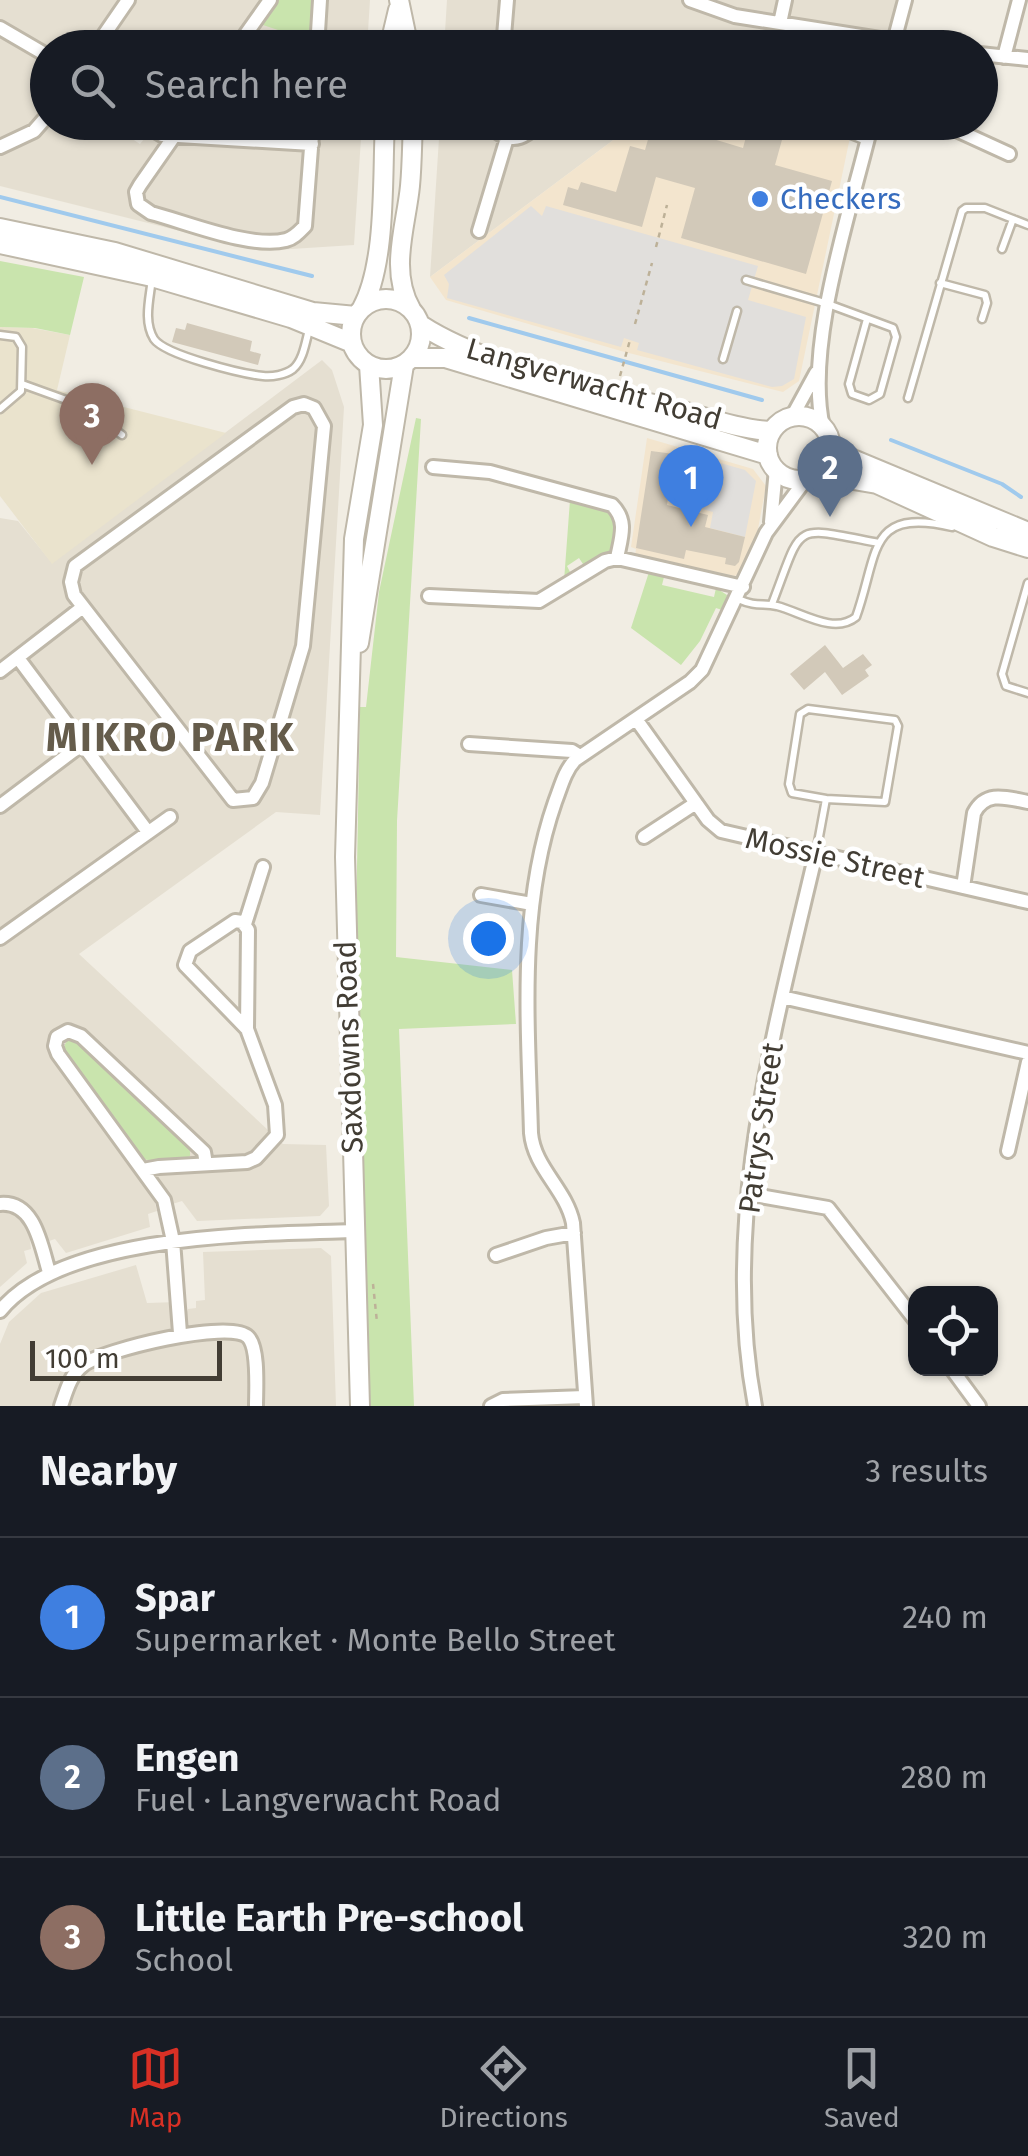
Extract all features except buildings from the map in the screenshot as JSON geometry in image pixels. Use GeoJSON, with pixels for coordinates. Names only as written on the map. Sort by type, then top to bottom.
{"type":"FeatureCollection","features":[{"type":"Feature","properties":{"kind":"street"},"geometry":{"type":"LineString","coordinates":[[107,30],[128,0]]}},
{"type":"Feature","properties":{"kind":"street"},"geometry":{"type":"LineString","coordinates":[[249,30],[270,0]]}},
{"type":"Feature","properties":{"kind":"street"},"geometry":{"type":"LineString","coordinates":[[319,30],[320,0]]}},
{"type":"Feature","properties":{"kind":"street"},"geometry":{"type":"LineString","coordinates":[[505,30],[507,0]]}},
{"type":"Feature","properties":{"kind":"street"},"geometry":{"type":"LineString","coordinates":[[690,0],[718,12],[818,30]]}},
{"type":"Feature","properties":{"kind":"street"},"geometry":{"type":"LineString","coordinates":[[780,23],[784,0]]}},
{"type":"Feature","properties":{"kind":"street"},"geometry":{"type":"LineString","coordinates":[[897,30],[905,0]]}},
{"type":"Feature","properties":{"kind":"street"},"geometry":{"type":"LineString","coordinates":[[1004,58],[1020,0]]}},
{"type":"Feature","properties":{"kind":"street"},"geometry":{"type":"LineString","coordinates":[[394,30],[399,2]]}},
{"type":"Feature","properties":{"kind":"street"},"geometry":{"type":"LineString","coordinates":[[399,2],[406,30]]}},
{"type":"Feature","properties":{"kind":"street"},"geometry":{"type":"LineString","coordinates":[[0,28],[30,46]]}},
{"type":"Feature","properties":{"kind":"street"},"geometry":{"type":"LineString","coordinates":[[998,57],[1028,59]]}},
{"type":"Feature","properties":{"kind":"street"},"geometry":{"type":"LineString","coordinates":[[0,147],[30,133]]}},
{"type":"Feature","properties":{"kind":"street"},"geometry":{"type":"LineString","coordinates":[[171,140],[136,192],[142,209],[261,241],[291,239],[304,226],[312,140]]}},
{"type":"Feature","properties":{"kind":"street"},"geometry":{"type":"LineString","coordinates":[[243,140],[312,144]]}},
{"type":"Feature","properties":{"kind":"street"},"geometry":{"type":"LineString","coordinates":[[352,343],[377,264],[384,140]]}},
{"type":"Feature","properties":{"kind":"street"},"geometry":{"type":"LineString","coordinates":[[0,244],[152,277],[311,325],[352,343],[361,359],[386,370],[408,361],[421,344],[416,317],[401,284],[399,254],[410,188],[412,140]]}},
{"type":"Feature","properties":{"kind":"street"},"geometry":{"type":"LineString","coordinates":[[479,231],[506,140]]}},
{"type":"Feature","properties":{"kind":"street"},"geometry":{"type":"LineString","coordinates":[[979,140],[1010,154]]}},
{"type":"Feature","properties":{"kind":"street"},"geometry":{"type":"LineString","coordinates":[[491,1406],[504,1400],[585,1401],[574,1234],[567,1202],[532,1146],[527,988],[532,904],[545,832],[566,773],[580,756],[702,670],[771,525],[830,458],[817,400],[817,370],[828,304],[868,142]]}},
{"type":"Feature","properties":{"kind":"street"},"geometry":{"type":"LineString","coordinates":[[0,228],[149,261],[313,312],[359,312],[387,299],[416,317]]}},
{"type":"Feature","properties":{"kind":"street","name":"Langverwacht Road"},"geometry":{"type":"LineString","coordinates":[[416,317],[452,344],[521,367],[640,401],[772,431]]}},
{"type":"Feature","properties":{"kind":"street","name":"Langverwacht Road"},"geometry":{"type":"LineString","coordinates":[[408,361],[456,361],[772,462]]}},
{"type":"Feature","properties":{"kind":"street","name":"Saxdowns Road"},"geometry":{"type":"LineString","coordinates":[[351,688],[408,361]]}},
{"type":"Feature","properties":{"kind":"street","name":"Saxdowns Road"},"geometry":{"type":"LineString","coordinates":[[360,1406],[345,919],[354,540],[374,425],[368,364]]}},
{"type":"Feature","properties":{"kind":"street"},"geometry":{"type":"LineString","coordinates":[[771,525],[772,431],[792,417],[817,370]]}},
{"type":"Feature","properties":{"kind":"street"},"geometry":{"type":"LineString","coordinates":[[304,404],[314,408],[324,426],[303,646],[262,784],[253,798],[234,800],[222,790],[83,607],[72,589],[75,566],[293,407],[304,404]]}},
{"type":"Feature","properties":{"kind":"street"},"geometry":{"type":"LineString","coordinates":[[792,417],[809,418],[841,453],[855,460],[1028,532]]}},
{"type":"Feature","properties":{"kind":"street"},"geometry":{"type":"LineString","coordinates":[[772,462],[790,478],[877,484],[992,537],[1028,548]]}},
{"type":"Feature","properties":{"kind":"street"},"geometry":{"type":"LineString","coordinates":[[433,467],[490,472],[612,506],[621,515],[623,525],[618,558]]}},
{"type":"Feature","properties":{"kind":"street"},"geometry":{"type":"LineString","coordinates":[[429,596],[539,601],[606,561],[618,558],[740,593]]}},
{"type":"Feature","properties":{"kind":"street"},"geometry":{"type":"LineString","coordinates":[[0,672],[83,607]]}},
{"type":"Feature","properties":{"kind":"street"},"geometry":{"type":"LineString","coordinates":[[18,658],[148,832]]}},
{"type":"Feature","properties":{"kind":"street","name":"Mossie Street"},"geometry":{"type":"LineString","coordinates":[[636,719],[712,824],[726,833],[1028,902]]}},
{"type":"Feature","properties":{"kind":"street"},"geometry":{"type":"LineString","coordinates":[[0,806],[81,744]]}},
{"type":"Feature","properties":{"kind":"street"},"geometry":{"type":"LineString","coordinates":[[469,744],[572,751],[580,756]]}},
{"type":"Feature","properties":{"kind":"street"},"geometry":{"type":"LineString","coordinates":[[963,887],[974,813],[979,804],[998,796],[1028,802]]}},
{"type":"Feature","properties":{"kind":"street"},"geometry":{"type":"LineString","coordinates":[[644,837],[696,802]]}},
{"type":"Feature","properties":{"kind":"street"},"geometry":{"type":"LineString","coordinates":[[0,938],[170,816]]}},
{"type":"Feature","properties":{"kind":"street","name":"Patrys Street"},"geometry":{"type":"LineString","coordinates":[[755,1406],[744,1304],[750,1194],[764,1082],[816,853]]}},
{"type":"Feature","properties":{"kind":"street"},"geometry":{"type":"LineString","coordinates":[[144,1170],[251,1161],[276,1139],[275,1106],[247,1028],[245,924],[264,867]]}},
{"type":"Feature","properties":{"kind":"street"},"geometry":{"type":"LineString","coordinates":[[480,896],[532,904]]}},
{"type":"Feature","properties":{"kind":"street"},"geometry":{"type":"LineString","coordinates":[[245,924],[231,922],[190,951],[184,962],[189,972],[247,1028]]}},
{"type":"Feature","properties":{"kind":"street"},"geometry":{"type":"LineString","coordinates":[[782,997],[1028,1053]]}},
{"type":"Feature","properties":{"kind":"street"},"geometry":{"type":"LineString","coordinates":[[180,1333],[173,1241],[164,1200],[58,1054],[56,1042],[64,1032],[73,1031],[80,1036],[204,1152],[206,1164]]}},
{"type":"Feature","properties":{"kind":"street"},"geometry":{"type":"LineString","coordinates":[[1008,1152],[1028,1062]]}},
{"type":"Feature","properties":{"kind":"street"},"geometry":{"type":"LineString","coordinates":[[750,1194],[828,1208],[908,1310]]}},
{"type":"Feature","properties":{"kind":"street"},"geometry":{"type":"LineString","coordinates":[[0,1204],[12,1203],[27,1214],[50,1272]]}},
{"type":"Feature","properties":{"kind":"street"},"geometry":{"type":"LineString","coordinates":[[0,1311],[19,1290],[50,1272],[173,1241],[354,1230]]}},
{"type":"Feature","properties":{"kind":"street"},"geometry":{"type":"LineString","coordinates":[[496,1255],[546,1238],[574,1234]]}},
{"type":"Feature","properties":{"kind":"street"},"geometry":{"type":"LineString","coordinates":[[61,1406],[71,1380],[83,1364],[180,1333],[235,1331],[246,1335],[254,1350],[256,1406]]}},
{"type":"Feature","properties":{"kind":"street"},"geometry":{"type":"LineString","coordinates":[[957,1376],[980,1406]]}},
{"type":"Feature","properties":{"kind":"lane"},"geometry":{"type":"LineString","coordinates":[[863,140],[868,142]]}},
{"type":"Feature","properties":{"kind":"lane"},"geometry":{"type":"LineString","coordinates":[[908,398],[958,220],[966,208],[985,208],[1028,225]]}},
{"type":"Feature","properties":{"kind":"lane"},"geometry":{"type":"LineString","coordinates":[[1002,249],[1013,219]]}},
{"type":"Feature","properties":{"kind":"lane"},"geometry":{"type":"LineString","coordinates":[[152,277],[147,315],[151,335],[160,346],[174,352],[264,376],[280,375],[300,359],[311,325]]}},
{"type":"Feature","properties":{"kind":"lane"},"geometry":{"type":"LineString","coordinates":[[746,280],[828,304],[892,328],[896,337],[880,394],[869,400],[852,394],[849,384],[867,319]]}},
{"type":"Feature","properties":{"kind":"lane"},"geometry":{"type":"LineString","coordinates":[[940,283],[984,295],[987,303],[982,319]]}},
{"type":"Feature","properties":{"kind":"lane"},"geometry":{"type":"LineString","coordinates":[[723,359],[737,311]]}},
{"type":"Feature","properties":{"kind":"lane"},"geometry":{"type":"LineString","coordinates":[[0,335],[11,335],[21,344],[22,384],[19,395],[0,410]]}},
{"type":"Feature","properties":{"kind":"lane"},"geometry":{"type":"LineString","coordinates":[[22,384],[83,406],[122,435]]}},
{"type":"Feature","properties":{"kind":"lane"},"geometry":{"type":"LineString","coordinates":[[740,593],[755,607],[772,604],[832,624],[850,622],[856,617],[878,544],[888,529],[916,520],[992,537]]}},
{"type":"Feature","properties":{"kind":"lane"},"geometry":{"type":"LineString","coordinates":[[772,604],[802,535],[816,530],[878,544]]}},
{"type":"Feature","properties":{"kind":"lane"},"geometry":{"type":"LineString","coordinates":[[1028,584],[1002,674],[1010,688],[1028,693]]}},
{"type":"Feature","properties":{"kind":"lane"},"geometry":{"type":"LineString","coordinates":[[808,709],[895,720],[898,726],[885,802],[826,798],[792,793],[790,789],[800,714],[808,709]]}},
{"type":"Feature","properties":{"kind":"lane"},"geometry":{"type":"LineString","coordinates":[[816,853],[826,798]]}},
{"type":"Feature","properties":{"kind":"path"},"geometry":{"type":"LineString","coordinates":[[656,247],[667,205]]}},
{"type":"Feature","properties":{"kind":"path"},"geometry":{"type":"LineString","coordinates":[[634,324],[652,263]]}},
{"type":"Feature","properties":{"kind":"path"},"geometry":{"type":"LineString","coordinates":[[620,376],[630,340]]}},
{"type":"Feature","properties":{"kind":"shaded area"},"geometry":{"type":"Polygon","coordinates":[[[0,0],[370,0],[368,30],[30,30],[30,140],[134,140],[140,144],[143,140],[361,140],[354,245],[260,251],[0,186],[0,0]]]}},
{"type":"Feature","properties":{"kind":"shaded area"},"geometry":{"type":"Polygon","coordinates":[[[447,0],[906,0],[898,30],[445,30],[447,0]]]}},
{"type":"Feature","properties":{"kind":"shaded area"},"geometry":{"type":"Polygon","coordinates":[[[439,140],[613,140],[430,277],[439,140]]]}},
{"type":"Feature","properties":{"kind":"shaded area"},"geometry":{"type":"Polygon","coordinates":[[[613,140],[849,140],[799,381],[783,392],[621,351],[446,300],[430,277],[613,140]]]}},
{"type":"Feature","properties":{"kind":"shaded area"},"geometry":{"type":"Polygon","coordinates":[[[531,206],[542,216],[546,206],[758,266],[748,300],[806,317],[794,379],[772,387],[637,350],[639,343],[624,338],[621,347],[447,298],[449,284],[444,275],[531,206]]]}},
{"type":"Feature","properties":{"kind":"shaded area"},"geometry":{"type":"Polygon","coordinates":[[[0,327],[70,335],[57,390],[226,433],[52,564],[0,496],[0,327]]]}},
{"type":"Feature","properties":{"kind":"shaded area"},"geometry":{"type":"Polygon","coordinates":[[[322,360],[332,370],[344,407],[320,815],[276,812],[79,954],[283,1144],[326,1145],[329,1206],[320,1216],[197,1221],[182,1201],[166,1206],[163,1200],[155,1203],[157,1211],[148,1214],[150,1227],[66,1253],[55,1239],[40,1244],[38,1238],[30,1240],[31,1249],[24,1251],[27,1263],[0,1287],[0,518],[18,521],[52,563],[322,360]]]}},
{"type":"Feature","properties":{"kind":"shaded area"},"geometry":{"type":"Polygon","coordinates":[[[647,438],[753,469],[766,486],[755,545],[744,570],[735,576],[635,555],[636,549],[631,547],[647,438]]]}},
{"type":"Feature","properties":{"kind":"shaded area"},"geometry":{"type":"Polygon","coordinates":[[[678,451],[745,470],[756,481],[745,537],[710,528],[713,512],[673,501],[681,472],[676,470],[678,451]]]}},
{"type":"Feature","properties":{"kind":"shaded area"},"geometry":{"type":"Polygon","coordinates":[[[321,1248],[331,1256],[336,1406],[0,1406],[0,1344],[9,1322],[41,1293],[136,1265],[147,1303],[178,1302],[179,1312],[187,1312],[196,1308],[196,1301],[205,1300],[203,1252],[321,1248]]]}},
{"type":"Feature","properties":{"kind":"green space"},"geometry":{"type":"Polygon","coordinates":[[[278,0],[316,0],[313,30],[278,30],[260,24],[278,0]]]}},
{"type":"Feature","properties":{"kind":"green space"},"geometry":{"type":"Polygon","coordinates":[[[0,261],[84,277],[70,335],[0,327],[0,261]]]}},
{"type":"Feature","properties":{"kind":"green space"},"geometry":{"type":"Polygon","coordinates":[[[416,418],[421,419],[397,821],[396,957],[512,970],[516,1024],[399,1029],[414,1406],[370,1406],[355,974],[360,707],[366,707],[379,592],[416,418]]]}},
{"type":"Feature","properties":{"kind":"green space"},"geometry":{"type":"Polygon","coordinates":[[[570,500],[608,510],[617,521],[614,548],[585,567],[579,558],[567,566],[572,576],[564,581],[570,500]]]}},
{"type":"Feature","properties":{"kind":"green space"},"geometry":{"type":"Polygon","coordinates":[[[649,572],[664,577],[662,585],[714,597],[716,588],[727,595],[725,611],[716,608],[700,641],[681,665],[631,628],[649,572]]]}},
{"type":"Feature","properties":{"kind":"green space"},"geometry":{"type":"Polygon","coordinates":[[[68,1039],[77,1040],[190,1146],[190,1156],[166,1162],[141,1158],[62,1050],[68,1039]]]}},
{"type":"Feature","properties":{"kind":"waterway"},"geometry":{"type":"LineString","coordinates":[[0,197],[312,276]]}},
{"type":"Feature","properties":{"kind":"waterway"},"geometry":{"type":"LineString","coordinates":[[469,318],[762,400]]}},
{"type":"Feature","properties":{"kind":"waterway"},"geometry":{"type":"LineString","coordinates":[[891,440],[1002,484],[1021,497]]}},
{"type":"Feature","properties":{"kind":"place","name":"Checkers"},"geometry":{"type":"Point","coordinates":[760,199]}},
{"type":"Feature","properties":{"kind":"place","name":"Little Earth Pre-school"},"geometry":{"type":"Point","coordinates":[92,465]}},
{"type":"Feature","properties":{"kind":"place","name":"Engen"},"geometry":{"type":"Point","coordinates":[830,517]}},
{"type":"Feature","properties":{"kind":"place","name":"Spar"},"geometry":{"type":"Point","coordinates":[691,527]}},
{"type":"Feature","properties":{"kind":"district","name":"MIKRO PARK"},"geometry":{"type":"Point","coordinates":[171,738]}}]}
